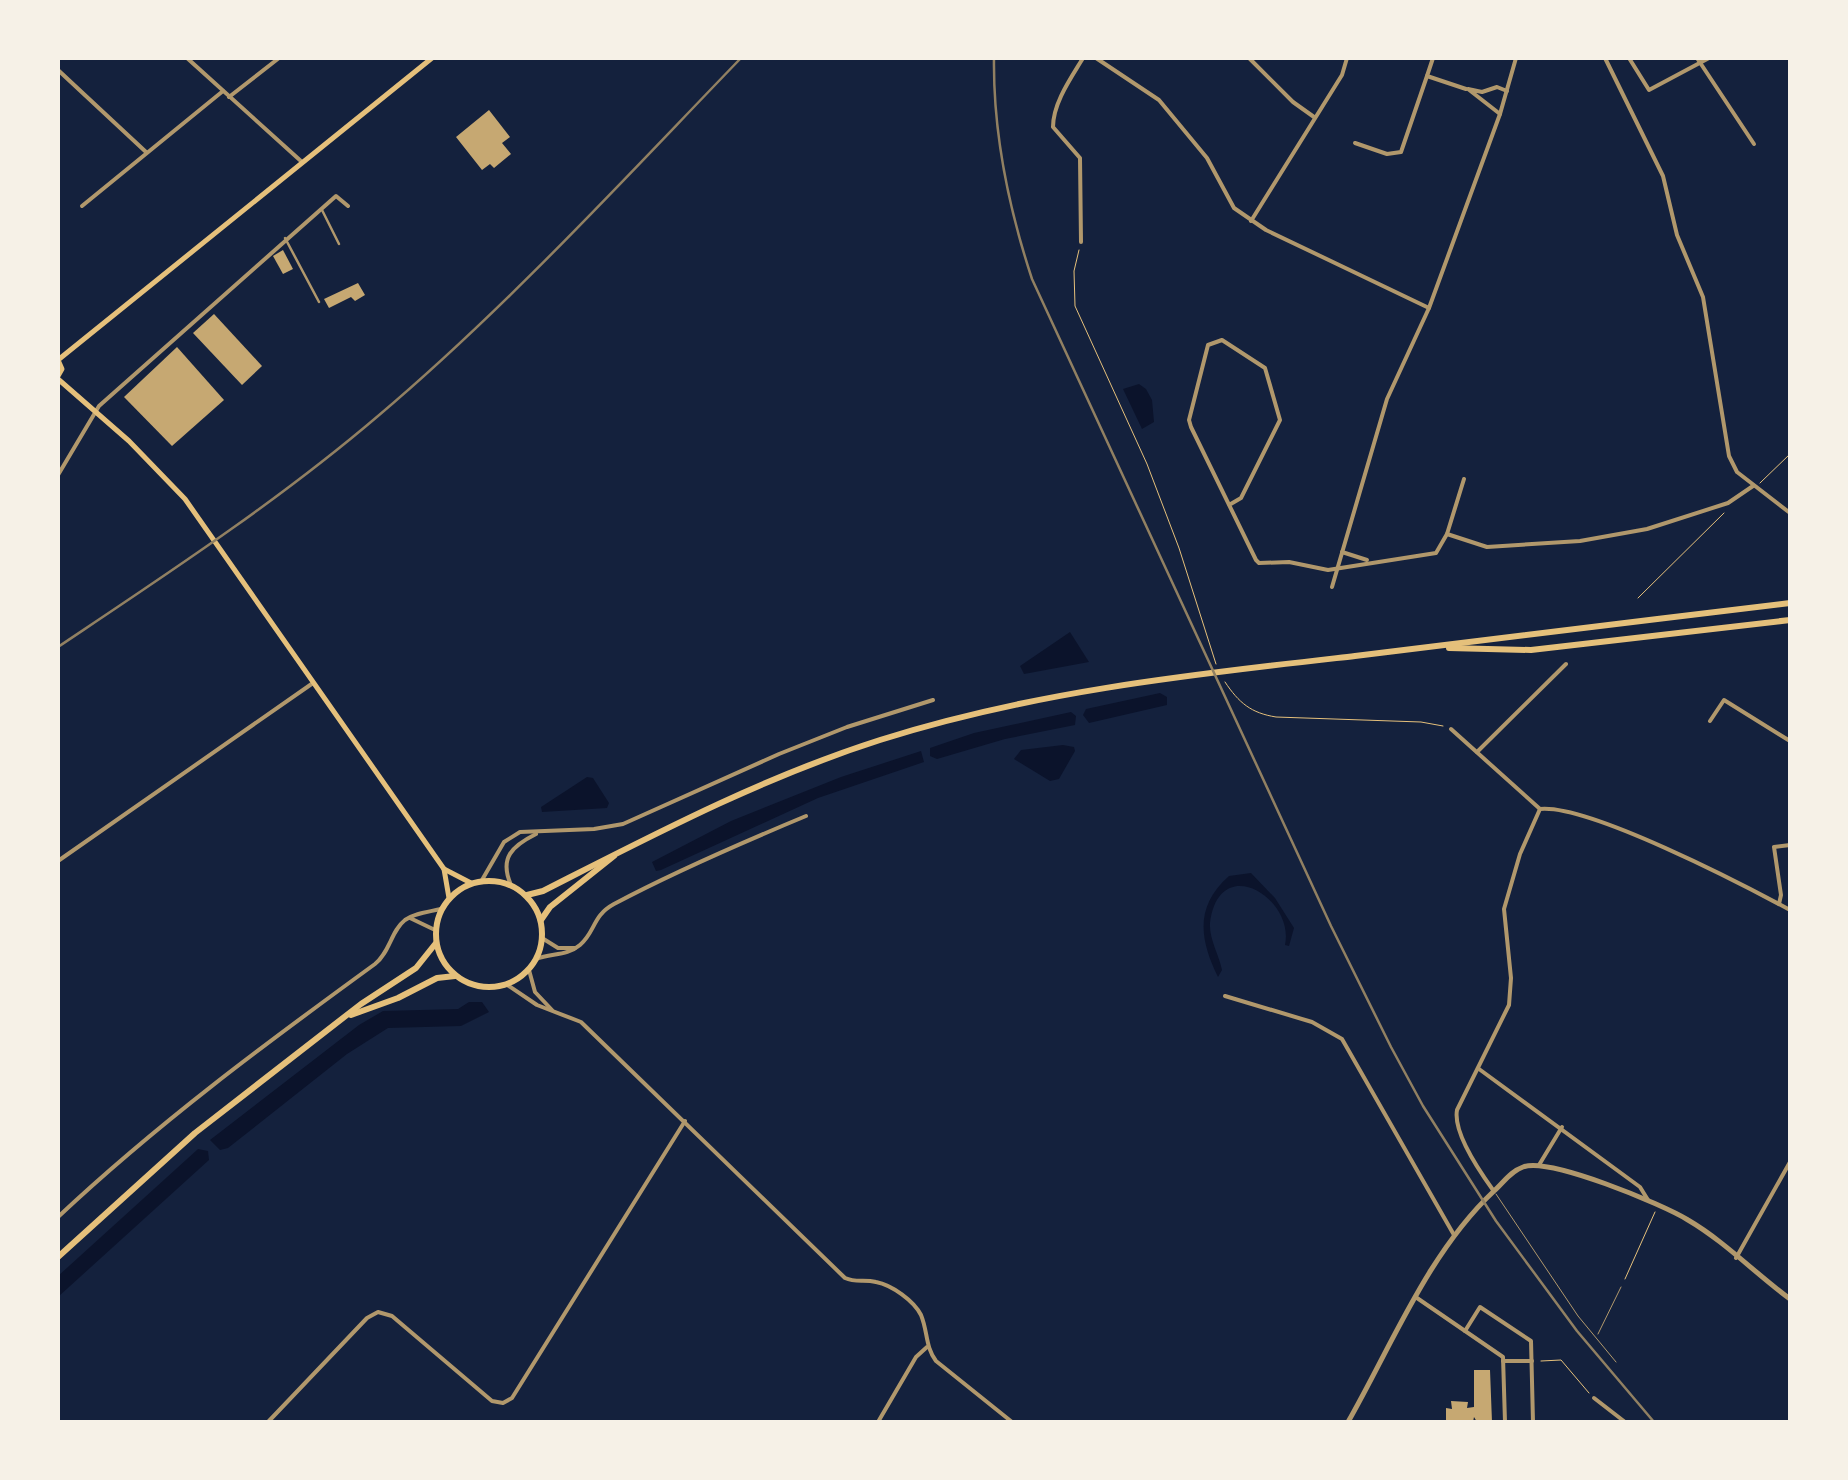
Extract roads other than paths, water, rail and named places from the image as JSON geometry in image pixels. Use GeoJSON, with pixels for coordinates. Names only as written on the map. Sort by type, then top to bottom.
{"type":"FeatureCollection","features":[{"type":"Feature","properties":{"kind":"highway"},"geometry":{"type":"LineString","coordinates":[[527,896],[783,775],[881,740],[1022,703],[1150,681],[1770,605],[1790,599]]}},
{"type":"Feature","properties":{"kind":"highway"},"geometry":{"type":"LineString","coordinates":[[1430,647],[1532,650],[1790,622]]}},
{"type":"Feature","properties":{"kind":"highway"},"geometry":{"type":"LineString","coordinates":[[540,920],[550,907],[622,849]]}},
{"type":"Feature","properties":{"kind":"highway"},"geometry":{"type":"LineString","coordinates":[[482,880],[512,885],[527,896],[540,920],[542,938],[536,958],[528,970],[506,984],[477,986],[456,976],[436,944],[435,930],[448,898],[482,880]]}},
{"type":"Feature","properties":{"kind":"highway"},"geometry":{"type":"LineString","coordinates":[[58,1257],[195,1133],[350,1016],[360,1004],[416,968],[436,944]]}},
{"type":"Feature","properties":{"kind":"highway"},"geometry":{"type":"LineString","coordinates":[[350,1016],[436,978],[456,976]]}},
{"type":"Feature","properties":{"kind":"main road"},"geometry":{"type":"LineString","coordinates":[[432,58],[58,360],[62,369],[58,378],[94,414],[129,441],[185,499],[444,870],[448,898]]}},
{"type":"Feature","properties":{"kind":"main road"},"geometry":{"type":"LineString","coordinates":[[444,870],[470,883]]}},
{"type":"Feature","properties":{"kind":"street"},"geometry":{"type":"LineString","coordinates":[[187,58],[302,163]]}},
{"type":"Feature","properties":{"kind":"street"},"geometry":{"type":"LineString","coordinates":[[229,97],[279,58]]}},
{"type":"Feature","properties":{"kind":"street"},"geometry":{"type":"LineString","coordinates":[[1081,242],[1080,158],[1053,127],[1052,120],[1083,58]]}},
{"type":"Feature","properties":{"kind":"street"},"geometry":{"type":"LineString","coordinates":[[1096,58],[1158,100],[1207,158],[1234,208],[1252,221],[1428,308]]}},
{"type":"Feature","properties":{"kind":"street"},"geometry":{"type":"LineString","coordinates":[[1249,58],[1293,102],[1314,117]]}},
{"type":"Feature","properties":{"kind":"street"},"geometry":{"type":"LineString","coordinates":[[1252,221],[1342,75],[1347,58]]}},
{"type":"Feature","properties":{"kind":"street"},"geometry":{"type":"LineString","coordinates":[[1355,142],[1387,154],[1400,152],[1433,58]]}},
{"type":"Feature","properties":{"kind":"street"},"geometry":{"type":"LineString","coordinates":[[1332,587],[1387,398],[1428,308],[1500,114],[1516,58]]}},
{"type":"Feature","properties":{"kind":"street"},"geometry":{"type":"LineString","coordinates":[[1605,58],[1663,176],[1677,234],[1703,297],[1729,456],[1737,472],[1790,513]]}},
{"type":"Feature","properties":{"kind":"street"},"geometry":{"type":"LineString","coordinates":[[1629,58],[1649,90],[1709,58]]}},
{"type":"Feature","properties":{"kind":"street"},"geometry":{"type":"LineString","coordinates":[[1699,60],[1754,144]]}},
{"type":"Feature","properties":{"kind":"street"},"geometry":{"type":"LineString","coordinates":[[58,70],[146,152]]}},
{"type":"Feature","properties":{"kind":"street"},"geometry":{"type":"LineString","coordinates":[[1428,76],[1468,90],[1482,92],[1496,87],[1507,91]]}},
{"type":"Feature","properties":{"kind":"street"},"geometry":{"type":"LineString","coordinates":[[1468,90],[1500,114]]}},
{"type":"Feature","properties":{"kind":"street"},"geometry":{"type":"LineString","coordinates":[[82,206],[222,91]]}},
{"type":"Feature","properties":{"kind":"street"},"geometry":{"type":"LineString","coordinates":[[58,475],[99,406],[336,196],[348,206]]}},
{"type":"Feature","properties":{"kind":"street"},"geometry":{"type":"LineString","coordinates":[[322,209],[339,244]]}},
{"type":"Feature","properties":{"kind":"street"},"geometry":{"type":"LineString","coordinates":[[285,238],[319,302]]}},
{"type":"Feature","properties":{"kind":"street"},"geometry":{"type":"LineString","coordinates":[[1229,505],[1240,498],[1280,420],[1265,368],[1222,340],[1215,340],[1208,345],[1189,420],[1229,505],[1259,563],[1289,562],[1328,570],[1436,554],[1464,479]]}},
{"type":"Feature","properties":{"kind":"street"},"geometry":{"type":"LineString","coordinates":[[1446,534],[1487,548],[1580,541],[1647,529],[1728,503],[1754,486]]}},
{"type":"Feature","properties":{"kind":"street"},"geometry":{"type":"LineString","coordinates":[[1342,552],[1371,561]]}},
{"type":"Feature","properties":{"kind":"street"},"geometry":{"type":"LineString","coordinates":[[1478,752],[1566,664]]}},
{"type":"Feature","properties":{"kind":"street"},"geometry":{"type":"LineString","coordinates":[[58,861],[314,682]]}},
{"type":"Feature","properties":{"kind":"street"},"geometry":{"type":"LineString","coordinates":[[482,880],[504,842],[520,832],[536,834],[623,824],[779,754],[933,700]]}},
{"type":"Feature","properties":{"kind":"street"},"geometry":{"type":"LineString","coordinates":[[1710,721],[1724,700],[1790,741]]}},
{"type":"Feature","properties":{"kind":"street"},"geometry":{"type":"LineString","coordinates":[[1450,729],[1540,809],[1574,812],[1679,855],[1790,910]]}},
{"type":"Feature","properties":{"kind":"street"},"geometry":{"type":"LineString","coordinates":[[1494,1191],[1479,1171],[1455,1120],[1510,1005],[1504,910],[1520,854],[1540,809]]}},
{"type":"Feature","properties":{"kind":"street"},"geometry":{"type":"LineString","coordinates":[[536,958],[575,948],[594,920],[616,904],[734,846],[806,816]]}},
{"type":"Feature","properties":{"kind":"street"},"geometry":{"type":"LineString","coordinates":[[512,885],[505,868],[506,858],[517,844],[536,834]]}},
{"type":"Feature","properties":{"kind":"street"},"geometry":{"type":"LineString","coordinates":[[1778,904],[1781,895],[1774,847],[1790,845]]}},
{"type":"Feature","properties":{"kind":"street"},"geometry":{"type":"LineString","coordinates":[[58,1216],[184,1106],[380,960],[401,924],[415,914],[441,909]]}},
{"type":"Feature","properties":{"kind":"street"},"geometry":{"type":"LineString","coordinates":[[410,918],[435,930]]}},
{"type":"Feature","properties":{"kind":"street"},"geometry":{"type":"LineString","coordinates":[[542,938],[558,948],[575,948]]}},
{"type":"Feature","properties":{"kind":"street"},"geometry":{"type":"LineString","coordinates":[[528,970],[535,992],[552,1010]]}},
{"type":"Feature","properties":{"kind":"street"},"geometry":{"type":"LineString","coordinates":[[506,984],[537,1006],[581,1022],[844,1278],[877,1282],[914,1304],[925,1327],[927,1347],[936,1361],[1012,1422]]}},
{"type":"Feature","properties":{"kind":"street"},"geometry":{"type":"LineString","coordinates":[[1224,996],[1312,1022],[1342,1039],[1454,1236]]}},
{"type":"Feature","properties":{"kind":"street"},"geometry":{"type":"LineString","coordinates":[[1479,1069],[1640,1187],[1650,1202]]}},
{"type":"Feature","properties":{"kind":"street"},"geometry":{"type":"LineString","coordinates":[[268,1422],[367,1318],[378,1312],[392,1316],[492,1401],[503,1404],[512,1398],[685,1122]]}},
{"type":"Feature","properties":{"kind":"street"},"geometry":{"type":"LineString","coordinates":[[1539,1165],[1562,1127]]}},
{"type":"Feature","properties":{"kind":"street"},"geometry":{"type":"LineString","coordinates":[[1736,1258],[1790,1162]]}},
{"type":"Feature","properties":{"kind":"street"},"geometry":{"type":"LineString","coordinates":[[1348,1422],[1454,1236],[1472,1211],[1526,1165],[1539,1165],[1650,1202],[1688,1220],[1790,1299]]}},
{"type":"Feature","properties":{"kind":"street"},"geometry":{"type":"LineString","coordinates":[[1417,1298],[1503,1357],[1505,1422]]}},
{"type":"Feature","properties":{"kind":"street"},"geometry":{"type":"LineString","coordinates":[[1465,1331],[1480,1307],[1531,1341],[1533,1422]]}},
{"type":"Feature","properties":{"kind":"street"},"geometry":{"type":"LineString","coordinates":[[878,1422],[916,1357],[927,1347]]}},
{"type":"Feature","properties":{"kind":"street"},"geometry":{"type":"LineString","coordinates":[[1504,1361],[1532,1361]]}},
{"type":"Feature","properties":{"kind":"street"},"geometry":{"type":"LineString","coordinates":[[1594,1398],[1625,1422]]}},
{"type":"Feature","properties":{"kind":"lane"},"geometry":{"type":"LineString","coordinates":[[1494,1191],[1578,1316],[1616,1362]]}},
{"type":"Feature","properties":{"kind":"lane"},"geometry":{"type":"LineString","coordinates":[[1597,1337],[1621,1287]]}},
{"type":"Feature","properties":{"kind":"water"},"geometry":{"type":"Polygon","coordinates":[[[1139,384],[1152,400],[1154,422],[1142,429],[1123,389],[1139,384]]]}},
{"type":"Feature","properties":{"kind":"water"},"geometry":{"type":"Polygon","coordinates":[[[1070,632],[1089,662],[1024,674],[1020,666],[1070,632]]]}},
{"type":"Feature","properties":{"kind":"water"},"geometry":{"type":"Polygon","coordinates":[[[1160,693],[1167,697],[1167,705],[1089,723],[1083,715],[1086,709],[1160,693]]]}},
{"type":"Feature","properties":{"kind":"water"},"geometry":{"type":"Polygon","coordinates":[[[1071,712],[1076,716],[1075,725],[1005,739],[937,759],[930,756],[930,748],[974,733],[1071,712]]]}},
{"type":"Feature","properties":{"kind":"water"},"geometry":{"type":"Polygon","coordinates":[[[1074,747],[1075,751],[1059,779],[1050,781],[1014,759],[1021,750],[1074,747]]]}},
{"type":"Feature","properties":{"kind":"water"},"geometry":{"type":"Polygon","coordinates":[[[921,751],[924,762],[818,798],[661,870],[656,871],[652,862],[731,821],[841,777],[921,751]]]}},
{"type":"Feature","properties":{"kind":"water"},"geometry":{"type":"Polygon","coordinates":[[[587,777],[593,778],[609,803],[607,808],[542,812],[541,807],[587,777]]]}},
{"type":"Feature","properties":{"kind":"water"},"geometry":{"type":"Polygon","coordinates":[[[1251,873],[1275,898],[1294,928],[1289,946],[1285,945],[1285,928],[1279,912],[1268,898],[1255,889],[1227,889],[1216,901],[1210,923],[1222,970],[1218,977],[1204,937],[1205,912],[1229,876],[1251,873]]]}},
{"type":"Feature","properties":{"kind":"water"},"geometry":{"type":"Polygon","coordinates":[[[469,1002],[482,1002],[489,1012],[461,1026],[388,1028],[347,1054],[228,1148],[220,1150],[210,1140],[359,1025],[383,1011],[458,1009],[469,1002]]]}},
{"type":"Feature","properties":{"kind":"water"},"geometry":{"type":"Polygon","coordinates":[[[198,1149],[208,1151],[209,1160],[58,1297],[58,1276],[198,1149]]]}},
{"type":"Feature","properties":{"kind":"railway"},"geometry":{"type":"LineString","coordinates":[[58,647],[261,508],[378,416],[519,287],[741,58]]}},
{"type":"Feature","properties":{"kind":"railway"},"geometry":{"type":"LineString","coordinates":[[994,58],[1004,170],[1032,279],[1331,926],[1423,1106],[1496,1221],[1577,1331],[1654,1422]]}}]}
